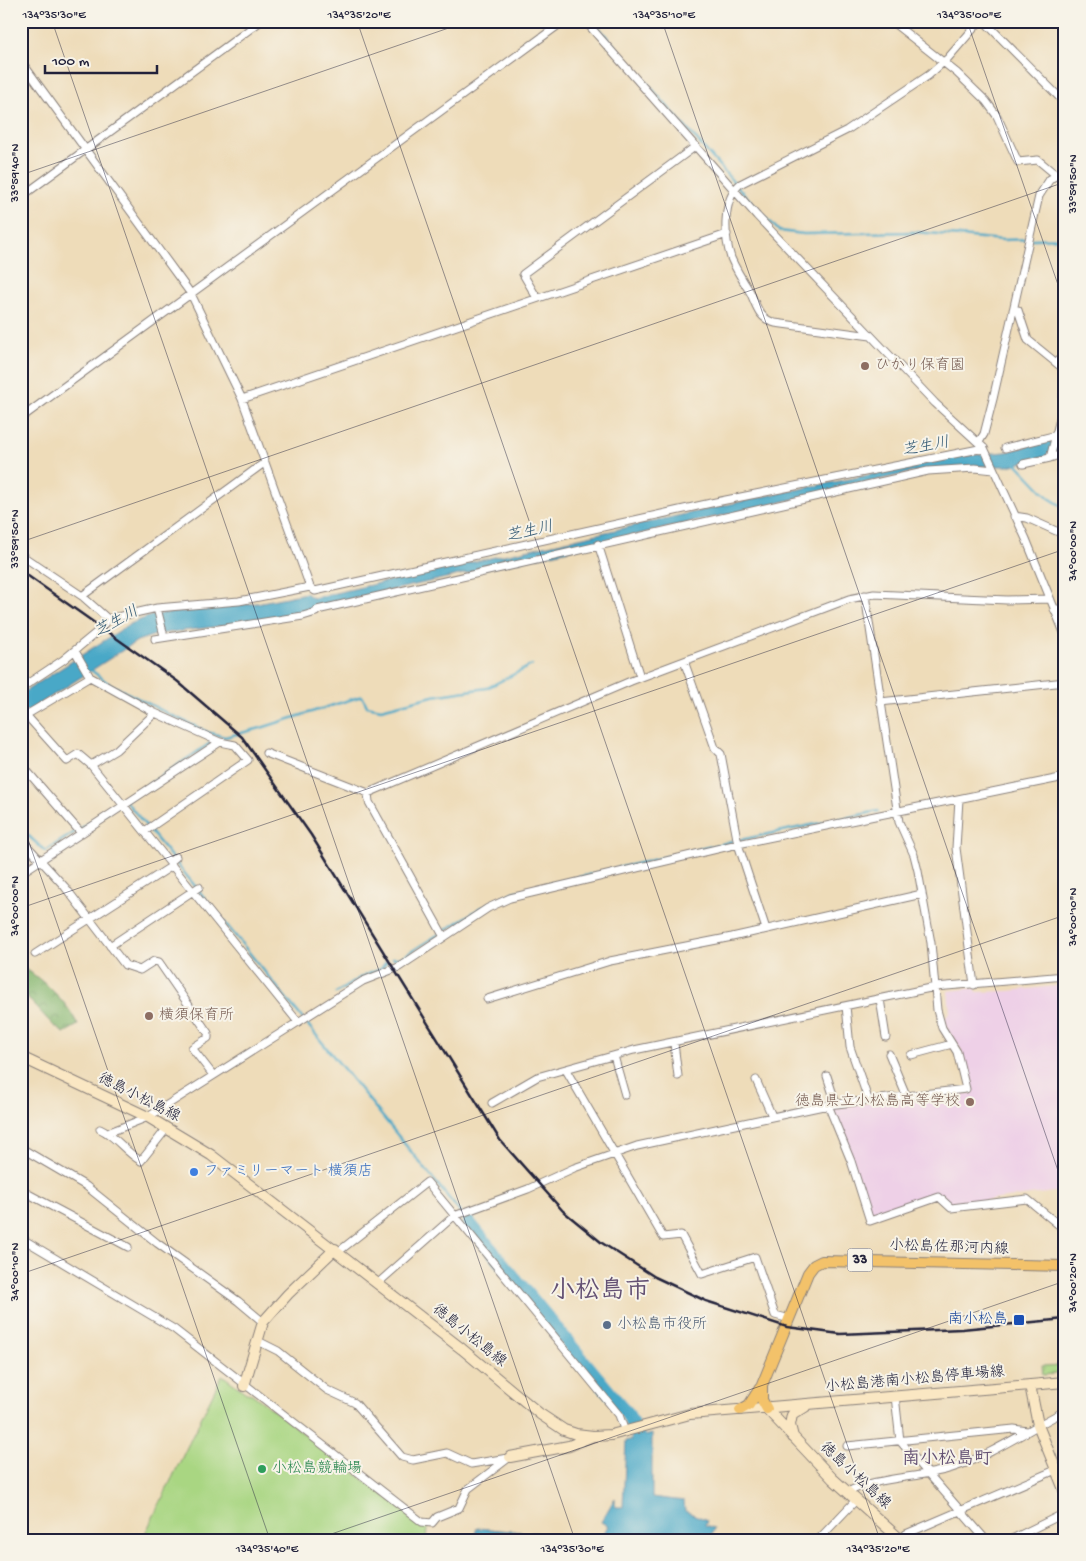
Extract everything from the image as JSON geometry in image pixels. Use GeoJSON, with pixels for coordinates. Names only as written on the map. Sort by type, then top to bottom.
{"type":"FeatureCollection","features":[{"type":"Feature","properties":{"kind":"main road","name":"徳島小松島線"},"geometry":{"type":"LineString","coordinates":[[21,1057],[148,1117],[211,1155],[462,1349],[540,1414],[564,1430],[592,1436],[626,1431],[690,1414],[768,1409],[848,1492],[901,1540]]}},
{"type":"Feature","properties":{"kind":"main road"},"geometry":{"type":"LineString","coordinates":[[244,1386],[263,1322],[288,1294],[336,1251]]}},
{"type":"Feature","properties":{"kind":"main road","name":"小松島佐那河内線"},"geometry":{"type":"LineString","coordinates":[[740,1410],[755,1399],[808,1273],[814,1265],[822,1261],[1065,1266]]}},
{"type":"Feature","properties":{"kind":"main road","name":"小松島港南小松島停車場線"},"geometry":{"type":"LineString","coordinates":[[768,1409],[1065,1382]]}},
{"type":"Feature","properties":{"kind":"main road"},"geometry":{"type":"LineString","coordinates":[[762,1385],[762,1400],[768,1409]]}},
{"type":"Feature","properties":{"kind":"main road"},"geometry":{"type":"LineString","coordinates":[[1030,1385],[1038,1425],[1060,1468],[1065,1492]]}},
{"type":"Feature","properties":{"kind":"main road"},"geometry":{"type":"LineString","coordinates":[[793,1436],[790,1420],[792,1415],[810,1405]]}},
{"type":"Feature","properties":{"kind":"main road"},"geometry":{"type":"LineString","coordinates":[[510,1458],[569,1446],[592,1436]]}},
{"type":"Feature","properties":{"kind":"street"},"geometry":{"type":"LineString","coordinates":[[21,197],[261,21]]}},
{"type":"Feature","properties":{"kind":"street"},"geometry":{"type":"LineString","coordinates":[[21,418],[564,21]]}},
{"type":"Feature","properties":{"kind":"street"},"geometry":{"type":"LineString","coordinates":[[585,21],[696,146],[737,187],[871,336],[936,403],[983,443],[1065,635]]}},
{"type":"Feature","properties":{"kind":"street"},"geometry":{"type":"LineString","coordinates":[[891,21],[957,73],[986,101],[997,116],[1018,162],[1038,160],[1056,175]]}},
{"type":"Feature","properties":{"kind":"street"},"geometry":{"type":"LineString","coordinates":[[871,336],[775,323],[762,317],[732,259],[727,234],[728,206],[737,187],[848,130],[942,63],[980,21]]}},
{"type":"Feature","properties":{"kind":"street"},"geometry":{"type":"LineString","coordinates":[[984,21],[1065,103]]}},
{"type":"Feature","properties":{"kind":"street"},"geometry":{"type":"LineString","coordinates":[[21,61],[191,294],[242,399],[310,587],[315,591],[983,443]]}},
{"type":"Feature","properties":{"kind":"street"},"geometry":{"type":"LineString","coordinates":[[537,298],[523,274],[696,146]]}},
{"type":"Feature","properties":{"kind":"street"},"geometry":{"type":"LineString","coordinates":[[983,443],[1029,238],[1043,187],[1056,175],[1065,171]]}},
{"type":"Feature","properties":{"kind":"street"},"geometry":{"type":"LineString","coordinates":[[242,399],[727,234]]}},
{"type":"Feature","properties":{"kind":"street"},"geometry":{"type":"LineString","coordinates":[[1013,310],[1018,310],[1028,340],[1065,370],[1062,407],[1050,457]]}},
{"type":"Feature","properties":{"kind":"street"},"geometry":{"type":"LineString","coordinates":[[1005,448],[1065,433]]}},
{"type":"Feature","properties":{"kind":"street"},"geometry":{"type":"LineString","coordinates":[[1024,464],[1065,453]]}},
{"type":"Feature","properties":{"kind":"street"},"geometry":{"type":"LineString","coordinates":[[82,596],[264,463]]}},
{"type":"Feature","properties":{"kind":"street"},"geometry":{"type":"LineString","coordinates":[[155,639],[164,634],[263,624],[303,616],[324,608],[598,544],[928,471],[975,468],[993,469]]}},
{"type":"Feature","properties":{"kind":"street"},"geometry":{"type":"LineString","coordinates":[[1014,516],[1027,518],[1065,536]]}},
{"type":"Feature","properties":{"kind":"street"},"geometry":{"type":"LineString","coordinates":[[598,544],[640,677]]}},
{"type":"Feature","properties":{"kind":"street"},"geometry":{"type":"LineString","coordinates":[[21,555],[82,596],[108,619]]}},
{"type":"Feature","properties":{"kind":"street"},"geometry":{"type":"LineString","coordinates":[[21,688],[75,653],[108,619],[158,610],[239,601],[310,587]]}},
{"type":"Feature","properties":{"kind":"street"},"geometry":{"type":"LineString","coordinates":[[266,753],[368,793],[640,677],[865,595],[1050,599]]}},
{"type":"Feature","properties":{"kind":"street"},"geometry":{"type":"LineString","coordinates":[[377,1284],[456,1216],[637,1146],[828,1105],[966,1089],[957,1052],[940,1019],[934,987],[931,943],[914,855],[899,822],[865,595]]}},
{"type":"Feature","properties":{"kind":"street"},"geometry":{"type":"LineString","coordinates":[[1054,609],[1065,609]]}},
{"type":"Feature","properties":{"kind":"street"},"geometry":{"type":"LineString","coordinates":[[158,610],[164,634]]}},
{"type":"Feature","properties":{"kind":"street"},"geometry":{"type":"LineString","coordinates":[[75,653],[89,676],[155,713],[220,742],[235,745],[248,760],[147,829]]}},
{"type":"Feature","properties":{"kind":"street"},"geometry":{"type":"LineString","coordinates":[[684,661],[715,748],[720,754],[738,842],[766,929]]}},
{"type":"Feature","properties":{"kind":"street"},"geometry":{"type":"LineString","coordinates":[[89,676],[23,716],[67,761],[78,754],[91,765],[147,829],[301,1020]]}},
{"type":"Feature","properties":{"kind":"street"},"geometry":{"type":"LineString","coordinates":[[880,702],[1065,682]]}},
{"type":"Feature","properties":{"kind":"street"},"geometry":{"type":"LineString","coordinates":[[91,765],[116,750],[155,713]]}},
{"type":"Feature","properties":{"kind":"street"},"geometry":{"type":"LineString","coordinates":[[21,873],[123,802],[220,742]]}},
{"type":"Feature","properties":{"kind":"street"},"geometry":{"type":"LineString","coordinates":[[21,764],[79,831]]}},
{"type":"Feature","properties":{"kind":"street"},"geometry":{"type":"LineString","coordinates":[[110,1132],[148,1117],[364,981],[399,967],[442,934],[510,898],[738,842],[1065,777]]}},
{"type":"Feature","properties":{"kind":"street"},"geometry":{"type":"LineString","coordinates":[[368,793],[369,802],[442,934]]}},
{"type":"Feature","properties":{"kind":"street"},"geometry":{"type":"LineString","coordinates":[[958,799],[956,848],[974,985]]}},
{"type":"Feature","properties":{"kind":"street"},"geometry":{"type":"LineString","coordinates":[[21,839],[90,919],[125,966],[140,970],[154,961],[160,962],[208,1033],[208,1038],[192,1048],[213,1075]]}},
{"type":"Feature","properties":{"kind":"street"},"geometry":{"type":"LineString","coordinates":[[35,954],[90,919],[172,862]]}},
{"type":"Feature","properties":{"kind":"street"},"geometry":{"type":"LineString","coordinates":[[110,946],[195,889]]}},
{"type":"Feature","properties":{"kind":"street"},"geometry":{"type":"LineString","coordinates":[[487,998],[610,961],[922,894]]}},
{"type":"Feature","properties":{"kind":"street"},"geometry":{"type":"LineString","coordinates":[[492,1103],[537,1077],[614,1056],[934,987],[1065,976]]}},
{"type":"Feature","properties":{"kind":"street"},"geometry":{"type":"LineString","coordinates":[[880,999],[886,1038]]}},
{"type":"Feature","properties":{"kind":"street"},"geometry":{"type":"LineString","coordinates":[[846,1006],[850,1047],[868,1099]]}},
{"type":"Feature","properties":{"kind":"street"},"geometry":{"type":"LineString","coordinates":[[674,1043],[678,1076]]}},
{"type":"Feature","properties":{"kind":"street"},"geometry":{"type":"LineString","coordinates":[[911,1055],[952,1044]]}},
{"type":"Feature","properties":{"kind":"street"},"geometry":{"type":"LineString","coordinates":[[889,1054],[906,1095]]}},
{"type":"Feature","properties":{"kind":"street"},"geometry":{"type":"LineString","coordinates":[[614,1056],[625,1095]]}},
{"type":"Feature","properties":{"kind":"street"},"geometry":{"type":"LineString","coordinates":[[566,1070],[663,1237],[681,1235],[699,1272],[706,1274],[755,1257],[775,1316],[790,1319]]}},
{"type":"Feature","properties":{"kind":"street"},"geometry":{"type":"LineString","coordinates":[[827,1076],[836,1104]]}},
{"type":"Feature","properties":{"kind":"street"},"geometry":{"type":"LineString","coordinates":[[756,1080],[772,1116]]}},
{"type":"Feature","properties":{"kind":"street"},"geometry":{"type":"LineString","coordinates":[[828,1105],[851,1161],[870,1221],[939,1197],[951,1208],[1026,1199],[1065,1230]]}},
{"type":"Feature","properties":{"kind":"street"},"geometry":{"type":"LineString","coordinates":[[100,1129],[110,1132],[135,1157],[142,1161],[167,1128]]}},
{"type":"Feature","properties":{"kind":"street"},"geometry":{"type":"LineString","coordinates":[[21,1148],[86,1186],[157,1243],[238,1301],[263,1322]]}},
{"type":"Feature","properties":{"kind":"street"},"geometry":{"type":"LineString","coordinates":[[336,1251],[427,1182],[533,1308],[619,1415],[626,1431]]}},
{"type":"Feature","properties":{"kind":"street"},"geometry":{"type":"LineString","coordinates":[[21,1190],[128,1247]]}},
{"type":"Feature","properties":{"kind":"street"},"geometry":{"type":"LineString","coordinates":[[21,1238],[174,1329],[244,1386],[254,1390],[422,1522],[432,1523],[437,1517],[459,1508],[468,1489],[510,1458]]}},
{"type":"Feature","properties":{"kind":"street"},"geometry":{"type":"LineString","coordinates":[[258,1342],[278,1351],[327,1390],[355,1403],[402,1457],[412,1460],[447,1453],[471,1464],[510,1458]]}},
{"type":"Feature","properties":{"kind":"street"},"geometry":{"type":"LineString","coordinates":[[895,1396],[900,1441],[986,1540]]}},
{"type":"Feature","properties":{"kind":"street"},"geometry":{"type":"LineString","coordinates":[[848,1492],[859,1486],[930,1474],[990,1452],[1065,1411]]}},
{"type":"Feature","properties":{"kind":"street"},"geometry":{"type":"LineString","coordinates":[[848,1446],[1014,1429],[1027,1431]]}},
{"type":"Feature","properties":{"kind":"street"},"geometry":{"type":"LineString","coordinates":[[901,1540],[906,1534],[1060,1468]]}},
{"type":"Feature","properties":{"kind":"street"},"geometry":{"type":"LineString","coordinates":[[818,1540],[857,1499]]}},
{"type":"Feature","properties":{"kind":"street"},"geometry":{"type":"LineString","coordinates":[[1010,1540],[1065,1513]]}},
{"type":"Feature","properties":{"kind":"shaded area","name":"徳島県立小松島高等学校"},"geometry":{"type":"Polygon","coordinates":[[[1065,985],[1065,1188],[1062,1191],[950,1205],[942,1194],[934,1194],[931,1198],[871,1217],[833,1108],[919,1097],[973,1093],[961,1049],[948,1031],[945,1019],[950,1012],[948,991],[975,988],[977,992],[1009,991],[1065,985]]]}},
{"type":"Feature","properties":{"kind":"green space"},"geometry":{"type":"Polygon","coordinates":[[[21,965],[46,985],[67,1006],[78,1025],[64,1033],[54,1026],[21,991],[21,965]]]}},
{"type":"Feature","properties":{"kind":"green space"},"geometry":{"type":"Polygon","coordinates":[[[1065,1365],[1065,1373],[1043,1375],[1042,1366],[1065,1365]]]}},
{"type":"Feature","properties":{"kind":"green space","name":"小松島競輪場"},"geometry":{"type":"Polygon","coordinates":[[[222,1375],[246,1393],[252,1394],[428,1529],[427,1540],[142,1540],[222,1375]]]}},
{"type":"Feature","properties":{"kind":"water"},"geometry":{"type":"Polygon","coordinates":[[[1065,436],[1065,451],[1009,466],[980,466],[909,473],[318,607],[314,611],[260,621],[158,634],[137,641],[21,716],[21,694],[130,624],[153,615],[257,603],[306,593],[313,598],[766,496],[962,456],[1006,452],[1065,436]]]}},
{"type":"Feature","properties":{"kind":"water"},"geometry":{"type":"Polygon","coordinates":[[[652,1434],[652,1497],[684,1501],[685,1511],[707,1520],[705,1525],[714,1528],[711,1536],[719,1540],[473,1540],[477,1528],[600,1539],[608,1526],[601,1522],[615,1498],[615,1507],[623,1507],[626,1441],[652,1434]]]}},
{"type":"Feature","properties":{"kind":"waterway"},"geometry":{"type":"LineString","coordinates":[[593,21],[743,193],[779,231],[804,234],[916,232],[1003,240],[1065,238]]}},
{"type":"Feature","properties":{"kind":"waterway"},"geometry":{"type":"LineString","coordinates":[[1015,462],[1049,498],[1065,508]]}},
{"type":"Feature","properties":{"kind":"waterway"},"geometry":{"type":"LineString","coordinates":[[91,670],[108,683],[171,715],[207,732],[225,737],[261,728],[362,696],[367,706],[381,709],[433,696],[487,688],[532,665]]}},
{"type":"Feature","properties":{"kind":"waterway"},"geometry":{"type":"LineString","coordinates":[[124,801],[215,740]]}},
{"type":"Feature","properties":{"kind":"waterway"},"geometry":{"type":"LineString","coordinates":[[125,800],[469,1223]]}},
{"type":"Feature","properties":{"kind":"waterway"},"geometry":{"type":"LineString","coordinates":[[21,829],[45,851],[119,804]]}},
{"type":"Feature","properties":{"kind":"waterway"},"geometry":{"type":"LineString","coordinates":[[393,958],[401,958],[479,909],[515,892],[721,844],[878,811]]}},
{"type":"Feature","properties":{"kind":"waterway"},"geometry":{"type":"LineString","coordinates":[[336,993],[361,977],[381,969],[386,962]]}},
{"type":"Feature","properties":{"kind":"waterway"},"geometry":{"type":"LineString","coordinates":[[469,1223],[628,1415],[640,1441]]}},
{"type":"Feature","properties":{"kind":"railway"},"geometry":{"type":"LineString","coordinates":[[21,571],[177,681],[242,737],[311,835],[500,1140],[563,1211],[602,1243],[655,1277],[706,1301],[787,1327],[840,1334],[962,1329],[1065,1319]]}},
{"type":"Feature","properties":{"kind":"place","name":"ひかり保育園"},"geometry":{"type":"Point","coordinates":[865,366]}},
{"type":"Feature","properties":{"kind":"place","name":"横須保育所"},"geometry":{"type":"Point","coordinates":[149,1016]}},
{"type":"Feature","properties":{"kind":"place","name":"徳島県立小松島高等学校"},"geometry":{"type":"Point","coordinates":[970,1102]}},
{"type":"Feature","properties":{"kind":"place","name":"ファミリーマート 横須店"},"geometry":{"type":"Point","coordinates":[194,1172]}},
{"type":"Feature","properties":{"kind":"place","name":"南小松島"},"geometry":{"type":"Point","coordinates":[1019,1320]}},
{"type":"Feature","properties":{"kind":"place","name":"小松島市役所"},"geometry":{"type":"Point","coordinates":[607,1325]}},
{"type":"Feature","properties":{"kind":"place","name":"小松島競輪場"},"geometry":{"type":"Point","coordinates":[262,1469]}},
{"type":"Feature","properties":{"kind":"district","name":"小松島市"},"geometry":{"type":"Point","coordinates":[600,1292]}},
{"type":"Feature","properties":{"kind":"district","name":"南小松島町"},"geometry":{"type":"Point","coordinates":[947,1459]}},
{"type":"Feature","properties":{"kind":"water label","name":"芝生川"},"geometry":{"type":"Point","coordinates":[926,448]}},
{"type":"Feature","properties":{"kind":"water label","name":"芝生川"},"geometry":{"type":"Point","coordinates":[530,533]}},
{"type":"Feature","properties":{"kind":"water label","name":"芝生川"},"geometry":{"type":"Point","coordinates":[117,623]}}]}
